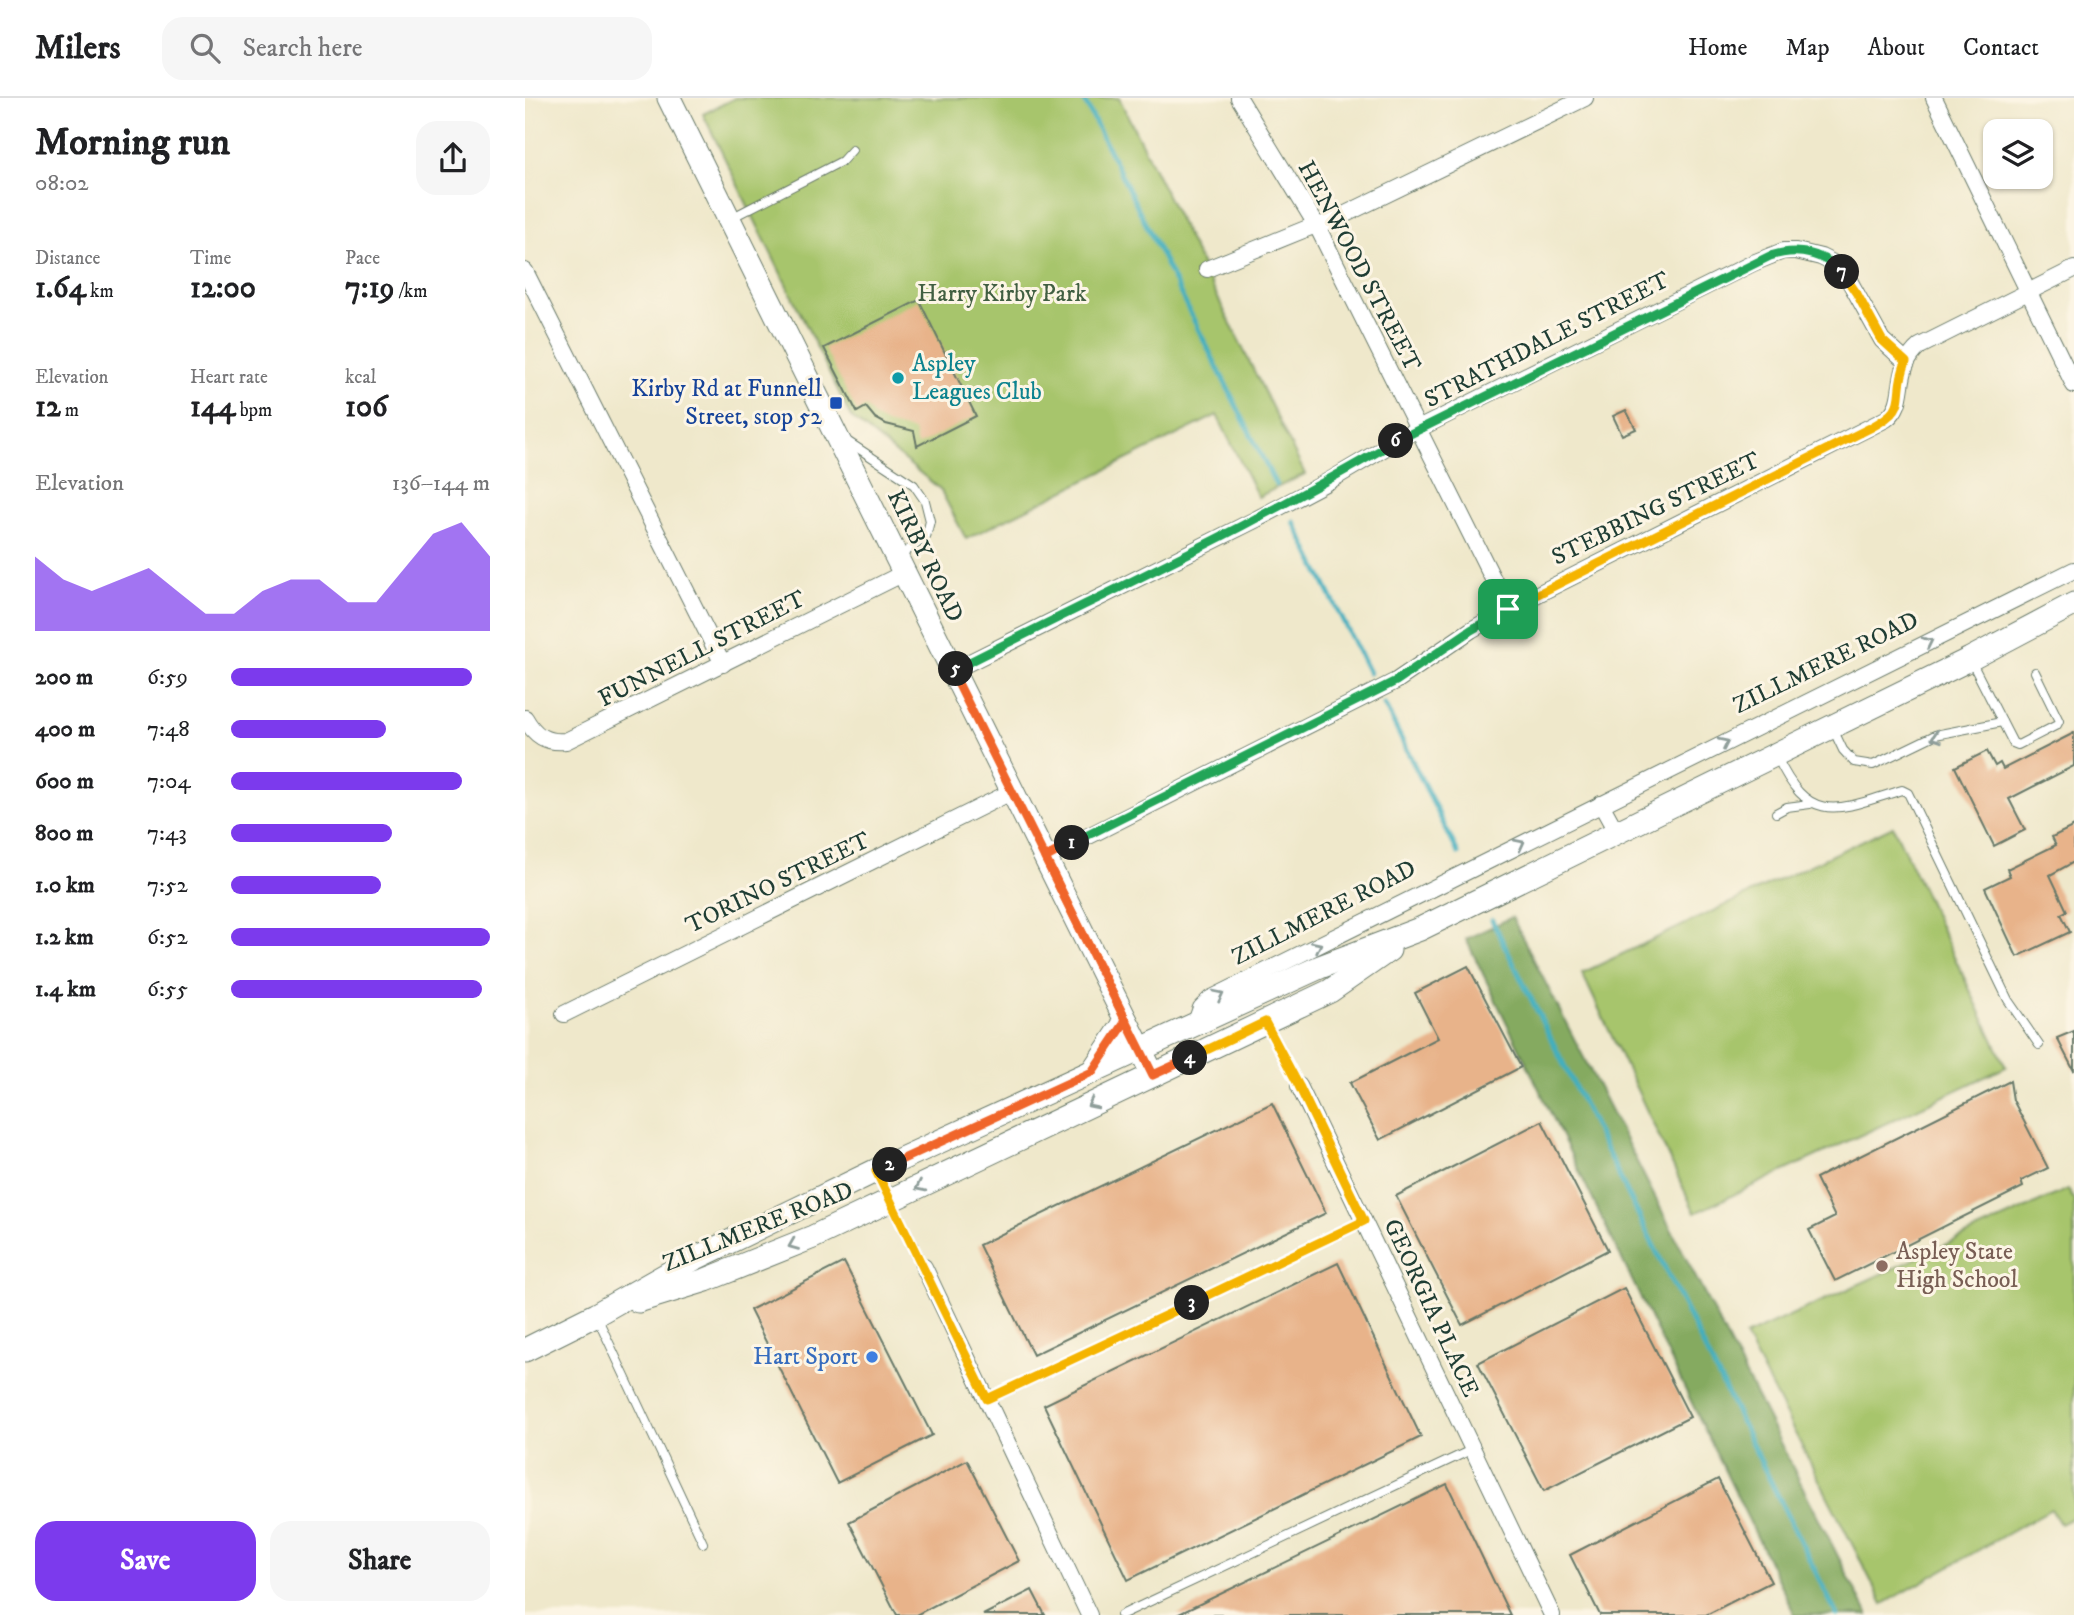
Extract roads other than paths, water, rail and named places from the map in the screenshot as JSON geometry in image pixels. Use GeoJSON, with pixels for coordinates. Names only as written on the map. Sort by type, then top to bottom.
{"type":"FeatureCollection","features":[{"type":"Feature","properties":{"kind":"main road","name":"KIRBY ROAD"},"geometry":{"type":"LineString","coordinates":[[669,98],[1153,1075]]}},
{"type":"Feature","properties":{"kind":"main road","name":"ZILLMERE ROAD"},"geometry":{"type":"LineString","coordinates":[[525,1350],[692,1260],[876,1171],[1320,967],[1420,929],[1970,659],[2074,604]]}},
{"type":"Feature","properties":{"kind":"main road","name":"ZILLMERE ROAD"},"geometry":{"type":"LineString","coordinates":[[595,1314],[706,1280],[813,1237],[891,1201],[1330,991],[1420,929]]}},
{"type":"Feature","properties":{"kind":"main road"},"geometry":{"type":"LineString","coordinates":[[1092,1072],[1126,1021]]}},
{"type":"Feature","properties":{"kind":"street","name":"HENWOOD STREET"},"geometry":{"type":"LineString","coordinates":[[1238,98],[1317,226],[1508,609]]}},
{"type":"Feature","properties":{"kind":"street"},"geometry":{"type":"LineString","coordinates":[[1207,269],[1317,226],[1585,98]]}},
{"type":"Feature","properties":{"kind":"street"},"geometry":{"type":"LineString","coordinates":[[1934,98],[2074,384]]}},
{"type":"Feature","properties":{"kind":"street","name":"STRATHDALE STREET"},"geometry":{"type":"LineString","coordinates":[[952,671],[1257,519],[1419,429],[1753,263],[1783,251],[1808,253],[1833,263],[1850,282],[1882,340],[1906,362]]}},
{"type":"Feature","properties":{"kind":"street"},"geometry":{"type":"LineString","coordinates":[[1906,362],[1914,351],[1927,342],[2074,269]]}},
{"type":"Feature","properties":{"kind":"street"},"geometry":{"type":"LineString","coordinates":[[525,271],[723,664]]}},
{"type":"Feature","properties":{"kind":"street","name":"STEBBING STREET"},"geometry":{"type":"LineString","coordinates":[[1045,858],[1377,691],[1508,609],[1886,419],[1898,408],[1901,377],[1906,362]]}},
{"type":"Feature","properties":{"kind":"street","name":"FUNNELL STREET"},"geometry":{"type":"LineString","coordinates":[[525,718],[542,738],[549,741],[566,741],[723,664],[900,566]]}},
{"type":"Feature","properties":{"kind":"street","name":"ZILLMERE ROAD"},"geometry":{"type":"LineString","coordinates":[[1195,1026],[1201,1008],[1210,999],[2074,570]]}},
{"type":"Feature","properties":{"kind":"street","name":"TORINO STREET"},"geometry":{"type":"LineString","coordinates":[[564,1014],[1011,792]]}},
{"type":"Feature","properties":{"kind":"street"},"geometry":{"type":"LineString","coordinates":[[1601,804],[1617,834]]}},
{"type":"Feature","properties":{"kind":"street","name":"GEORGIA PLACE"},"geometry":{"type":"LineString","coordinates":[[1299,1086],[1552,1615]]}},
{"type":"Feature","properties":{"kind":"street"},"geometry":{"type":"LineString","coordinates":[[924,1267],[1089,1615]]}},
{"type":"Feature","properties":{"kind":"lane"},"geometry":{"type":"LineString","coordinates":[[729,219],[842,161],[852,150]]}},
{"type":"Feature","properties":{"kind":"lane"},"geometry":{"type":"LineString","coordinates":[[835,435],[914,485],[925,501],[930,521],[926,537],[910,551],[900,566]]}},
{"type":"Feature","properties":{"kind":"lane"},"geometry":{"type":"LineString","coordinates":[[1970,659],[2013,743],[2018,745],[2057,725],[2059,721],[2035,672]]}},
{"type":"Feature","properties":{"kind":"lane"},"geometry":{"type":"LineString","coordinates":[[1832,727],[1843,750],[1854,762],[1873,765],[1935,735],[2002,722]]}},
{"type":"Feature","properties":{"kind":"lane"},"geometry":{"type":"LineString","coordinates":[[1776,754],[1787,779],[1797,793],[1822,808],[1843,808],[1902,790],[1908,793],[2008,1000],[2039,1045]]}},
{"type":"Feature","properties":{"kind":"lane"},"geometry":{"type":"LineString","coordinates":[[1776,813],[1787,807],[1813,804]]}},
{"type":"Feature","properties":{"kind":"lane","name":"GEORGIA PLACE"},"geometry":{"type":"LineString","coordinates":[[1265,1022],[1299,1086]]}},
{"type":"Feature","properties":{"kind":"lane"},"geometry":{"type":"LineString","coordinates":[[876,1171],[924,1267]]}},
{"type":"Feature","properties":{"kind":"lane"},"geometry":{"type":"LineString","coordinates":[[987,1399],[1364,1221]]}},
{"type":"Feature","properties":{"kind":"lane"},"geometry":{"type":"LineString","coordinates":[[595,1314],[702,1543]]}},
{"type":"Feature","properties":{"kind":"lane"},"geometry":{"type":"LineString","coordinates":[[1121,1615],[1473,1449]]}},
{"type":"Feature","properties":{"kind":"waterway"},"geometry":{"type":"LineString","coordinates":[[1083,98],[1276,485]]}},
{"type":"Feature","properties":{"kind":"waterway"},"geometry":{"type":"LineString","coordinates":[[1294,522],[1369,673]]}},
{"type":"Feature","properties":{"kind":"waterway"},"geometry":{"type":"LineString","coordinates":[[1384,704],[1458,853]]}},
{"type":"Feature","properties":{"kind":"waterway"},"geometry":{"type":"LineString","coordinates":[[1492,920],[1837,1615]]}},
{"type":"Feature","properties":{"kind":"place","name":"Aspley Leagues Club"},"geometry":{"type":"Point","coordinates":[898,378]}},
{"type":"Feature","properties":{"kind":"place","name":"Kirby Rd at Funnell Street, stop 52"},"geometry":{"type":"Point","coordinates":[836,403]}},
{"type":"Feature","properties":{"kind":"place","name":"Aspley State High School"},"geometry":{"type":"Point","coordinates":[1882,1266]}},
{"type":"Feature","properties":{"kind":"place","name":"Hart Sport"},"geometry":{"type":"Point","coordinates":[872,1357]}},
{"type":"Feature","properties":{"kind":"park label","name":"Harry Kirby Park"},"geometry":{"type":"Point","coordinates":[1002,294]}}]}
